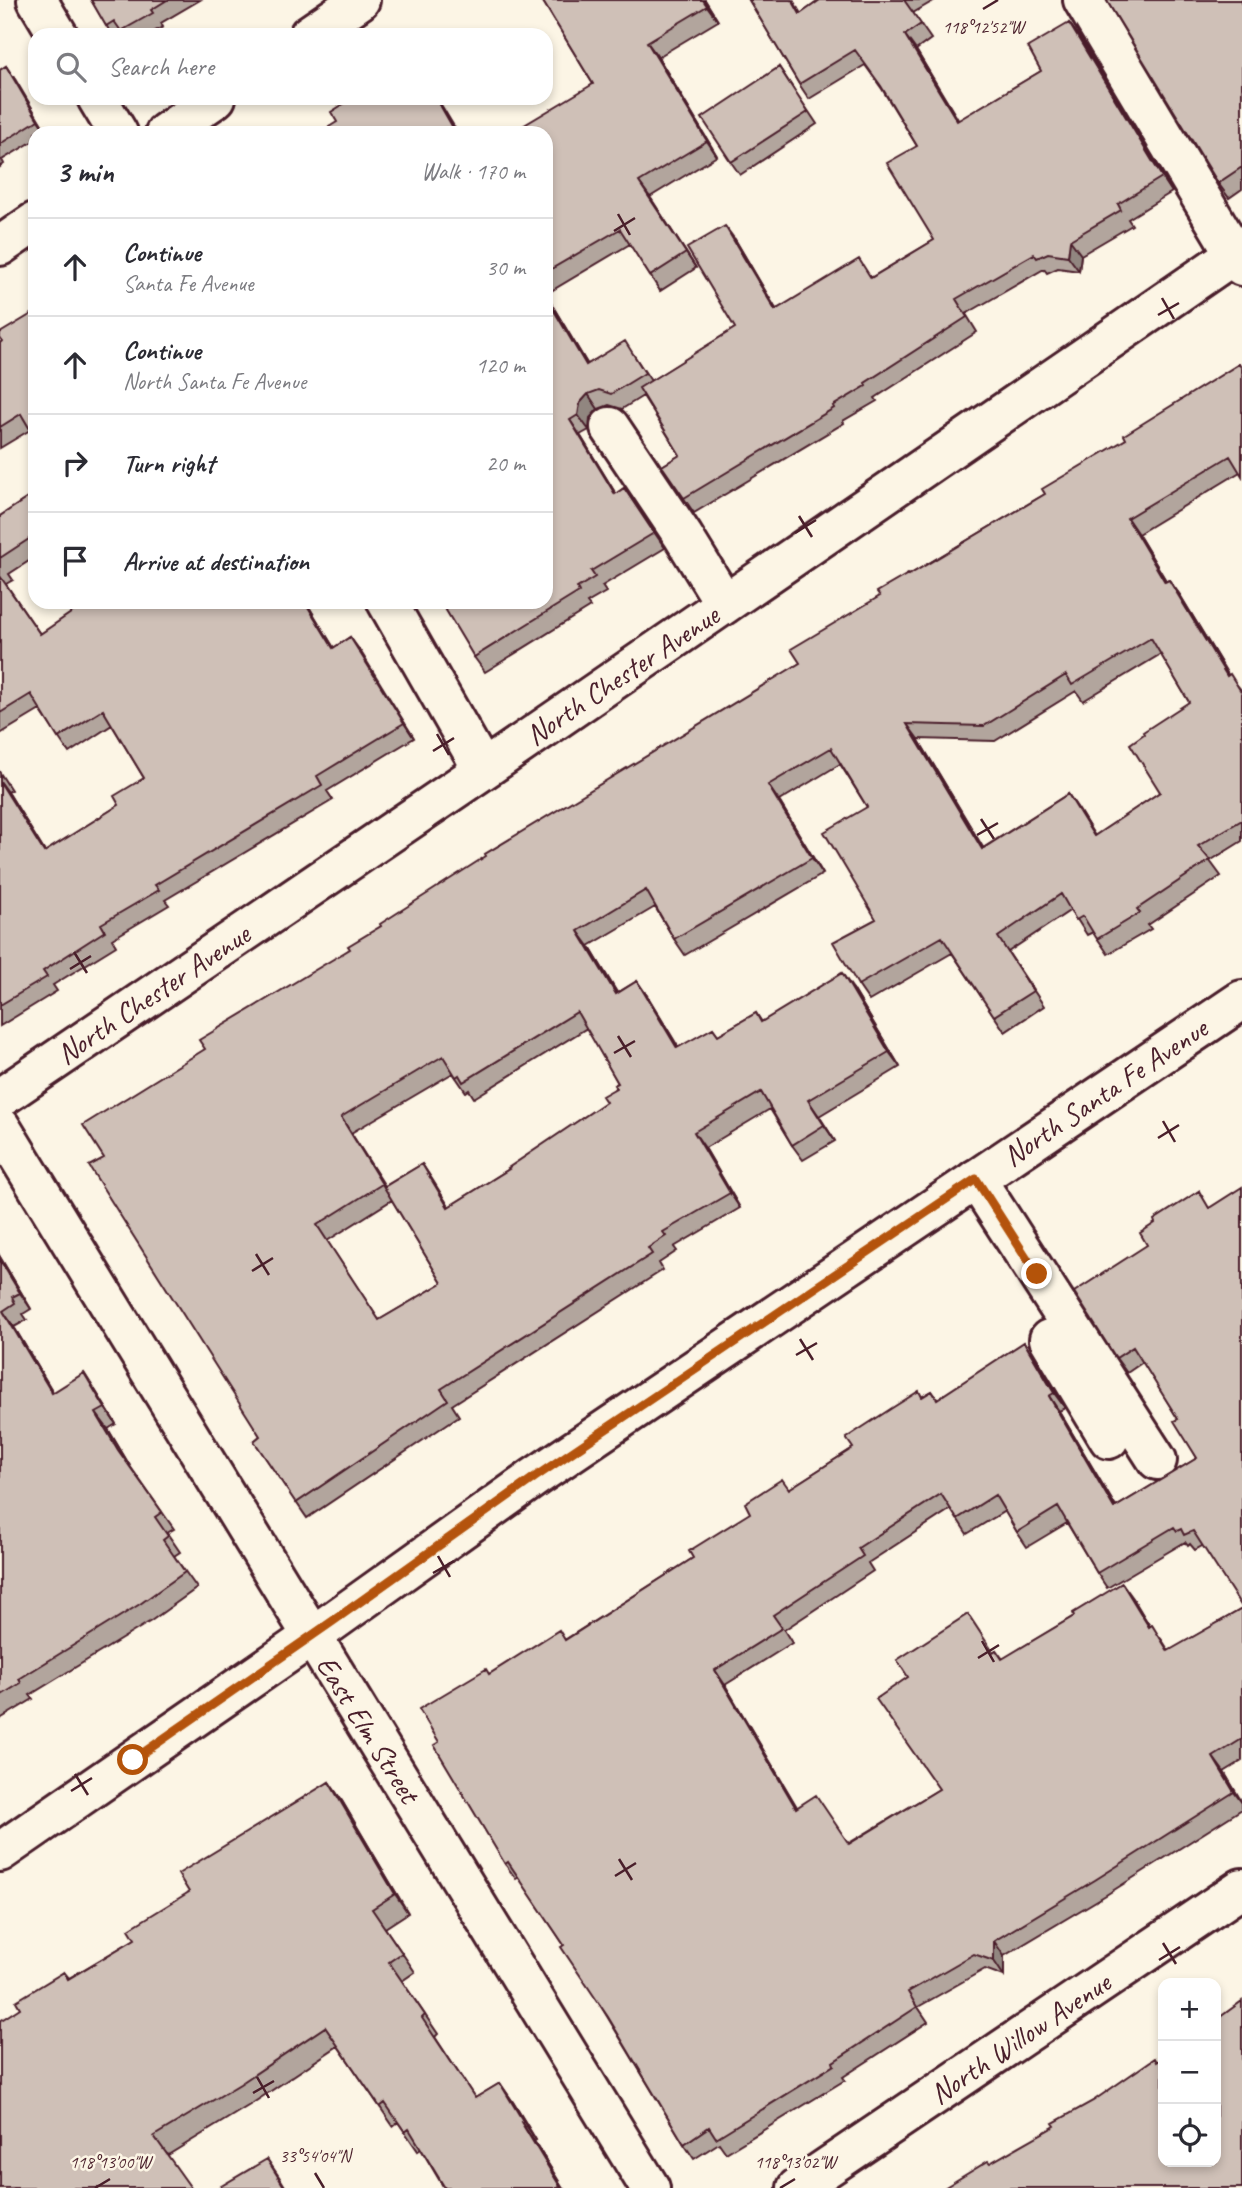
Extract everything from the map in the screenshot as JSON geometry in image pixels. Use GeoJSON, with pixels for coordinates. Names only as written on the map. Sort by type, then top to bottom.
{"type":"FeatureCollection","features":[{"type":"Feature","properties":{"kind":"street"},"geometry":{"type":"LineString","coordinates":[[37,0],[54,28]]}},
{"type":"Feature","properties":{"kind":"street"},"geometry":{"type":"LineString","coordinates":[[319,28],[360,0]]}},
{"type":"Feature","properties":{"kind":"street"},"geometry":{"type":"LineString","coordinates":[[1083,0],[1240,256]]}},
{"type":"Feature","properties":{"kind":"street"},"geometry":{"type":"LineString","coordinates":[[101,105],[114,126]]}},
{"type":"Feature","properties":{"kind":"street"},"geometry":{"type":"LineString","coordinates":[[175,126],[206,105]]}},
{"type":"Feature","properties":{"kind":"street"},"geometry":{"type":"LineString","coordinates":[[0,246],[28,227]]}},
{"type":"Feature","properties":{"kind":"street","name":"North Chester Avenue"},"geometry":{"type":"LineString","coordinates":[[0,1098],[1240,256]]}},
{"type":"Feature","properties":{"kind":"street"},"geometry":{"type":"LineString","coordinates":[[610,427],[725,604]]}},
{"type":"Feature","properties":{"kind":"street"},"geometry":{"type":"LineString","coordinates":[[391,609],[483,770]]}},
{"type":"Feature","properties":{"kind":"street","name":"North Santa Fe Avenue"},"geometry":{"type":"LineString","coordinates":[[0,1852],[312,1637],[535,1477],[1242,1000]]}},
{"type":"Feature","properties":{"kind":"street","name":"East Elm Street"},"geometry":{"type":"LineString","coordinates":[[0,1126],[650,2188]]}},
{"type":"Feature","properties":{"kind":"street"},"geometry":{"type":"LineString","coordinates":[[967,1185],[1109,1439]]}},
{"type":"Feature","properties":{"kind":"street"},"geometry":{"type":"LineString","coordinates":[[967,1185],[1157,1460]]}},
{"type":"Feature","properties":{"kind":"street","name":"North Willow Avenue"},"geometry":{"type":"LineString","coordinates":[[797,2188],[1242,1888]]}},
{"type":"Feature","properties":{"kind":"building"},"geometry":{"type":"Polygon","coordinates":[[[91,0],[167,0],[151,10],[153,13],[126,28],[119,28],[114,21],[106,26],[91,0]]]}},
{"type":"Feature","properties":{"kind":"building"},"geometry":{"type":"Polygon","coordinates":[[[542,0],[703,0],[707,6],[647,42],[707,141],[639,182],[686,253],[650,276],[620,229],[553,268],[553,126],[523,126],[593,84],[542,0]]]}},
{"type":"Feature","properties":{"kind":"building"},"geometry":{"type":"Polygon","coordinates":[[[749,0],[792,0],[800,14],[820,0],[904,0],[921,24],[905,35],[957,121],[1041,71],[1028,47],[1069,23],[1162,177],[1118,204],[1121,210],[1070,240],[1068,256],[1048,253],[1037,258],[1034,254],[956,299],[967,317],[865,383],[866,386],[833,406],[834,408],[684,498],[662,466],[680,455],[639,388],[735,328],[687,248],[725,226],[775,310],[859,259],[871,278],[934,240],[887,163],[917,146],[881,86],[855,50],[799,84],[749,0]]]}},
{"type":"Feature","properties":{"kind":"building"},"geometry":{"type":"Polygon","coordinates":[[[1108,0],[1242,0],[1242,167],[1218,183],[1108,0]]]}},
{"type":"Feature","properties":{"kind":"building"},"geometry":{"type":"Polygon","coordinates":[[[6,66],[38,120],[0,144],[0,70],[6,66]]]}},
{"type":"Feature","properties":{"kind":"building"},"geometry":{"type":"Polygon","coordinates":[[[779,67],[808,112],[731,162],[702,118],[779,67]]]}},
{"type":"Feature","properties":{"kind":"building"},"geometry":{"type":"Polygon","coordinates":[[[342,105],[440,105],[452,126],[330,126],[337,122],[331,112],[342,105]]]}},
{"type":"Feature","properties":{"kind":"building"},"geometry":{"type":"Polygon","coordinates":[[[553,309],[586,365],[625,341],[645,373],[611,394],[599,390],[588,394],[580,403],[578,415],[570,420],[615,494],[624,488],[654,533],[591,571],[595,577],[577,588],[579,592],[553,608],[553,309]]]}},
{"type":"Feature","properties":{"kind":"building"},"geometry":{"type":"Polygon","coordinates":[[[28,316],[28,426],[21,414],[0,427],[0,333],[28,316]]]}},
{"type":"Feature","properties":{"kind":"building"},"geometry":{"type":"Polygon","coordinates":[[[1239,364],[1242,369],[1242,476],[1230,456],[1127,518],[1165,582],[1169,580],[1227,676],[1230,674],[1242,693],[1242,820],[1198,846],[1210,860],[1137,909],[1140,913],[1097,939],[1083,916],[1076,920],[1061,894],[998,937],[1033,991],[994,1016],[942,937],[858,985],[833,942],[876,919],[824,832],[867,807],[831,748],[768,785],[812,858],[674,939],[646,890],[578,931],[616,994],[637,981],[677,1048],[713,1028],[718,1035],[756,1013],[761,1022],[842,973],[889,1052],[808,1100],[824,1125],[792,1145],[761,1092],[694,1132],[730,1193],[663,1232],[666,1236],[648,1248],[652,1254],[441,1389],[448,1400],[296,1503],[254,1441],[260,1436],[89,1166],[104,1158],[83,1125],[205,1049],[199,1040],[350,949],[348,946],[486,856],[485,854],[800,663],[791,649],[880,596],[877,592],[1045,494],[1042,489],[1126,439],[1124,435],[1239,364]],[[1151,638],[1072,685],[1066,675],[984,726],[907,724],[982,849],[1068,794],[1094,836],[1160,792],[1130,744],[1144,734],[1143,732],[1189,702],[1151,638]],[[577,1012],[463,1082],[459,1075],[456,1077],[443,1056],[341,1117],[382,1184],[317,1225],[379,1320],[442,1283],[384,1187],[422,1164],[448,1207],[509,1169],[606,1102],[602,1096],[616,1088],[614,1085],[618,1083],[577,1012]]]}},
{"type":"Feature","properties":{"kind":"building"},"geometry":{"type":"Polygon","coordinates":[[[28,498],[28,540],[0,558],[0,516],[28,498]]]}},
{"type":"Feature","properties":{"kind":"building"},"geometry":{"type":"Polygon","coordinates":[[[0,576],[40,634],[77,609],[309,609],[333,648],[350,637],[404,723],[317,776],[322,785],[155,885],[159,890],[101,924],[105,931],[43,971],[47,977],[0,1005],[0,782],[44,852],[119,805],[114,796],[144,778],[103,710],[58,738],[31,694],[0,713],[0,576]]]}},
{"type":"Feature","properties":{"kind":"building"},"geometry":{"type":"Polygon","coordinates":[[[445,609],[552,609],[474,657],[445,609]]]}},
{"type":"Feature","properties":{"kind":"building"},"geometry":{"type":"Polygon","coordinates":[[[1242,1187],[1242,1607],[1193,1531],[1184,1535],[1181,1529],[1177,1531],[1174,1527],[1097,1573],[1058,1507],[1017,1532],[995,1495],[957,1519],[941,1494],[858,1548],[863,1556],[773,1615],[782,1628],[715,1670],[796,1808],[816,1795],[849,1844],[939,1789],[876,1699],[908,1677],[897,1660],[968,1614],[993,1652],[996,1650],[1002,1659],[1074,1616],[1073,1613],[1122,1583],[1149,1627],[1152,1625],[1168,1651],[1242,1609],[1242,1739],[1213,1757],[1234,1792],[994,1941],[994,1961],[974,1954],[908,1992],[917,2007],[833,2062],[834,2065],[716,2138],[709,2127],[684,2144],[608,2017],[561,1947],[564,1945],[508,1862],[505,1864],[434,1745],[439,1742],[419,1709],[486,1669],[489,1674],[559,1630],[565,1640],[693,1558],[689,1551],[750,1513],[745,1503],[782,1479],[789,1489],[853,1448],[846,1438],[919,1391],[922,1397],[932,1391],[937,1399],[1024,1342],[1054,1393],[1049,1396],[1114,1508],[1197,1458],[1174,1421],[1178,1419],[1133,1347],[1116,1358],[1074,1292],[1147,1245],[1140,1233],[1155,1223],[1154,1220],[1199,1191],[1209,1208],[1242,1187]]]}},
{"type":"Feature","properties":{"kind":"building"},"geometry":{"type":"Polygon","coordinates":[[[0,1260],[20,1293],[12,1297],[15,1303],[3,1311],[52,1393],[84,1373],[105,1408],[96,1413],[118,1450],[162,1512],[155,1517],[168,1536],[163,1540],[185,1572],[140,1604],[19,1679],[21,1683],[0,1696],[0,1260]]]}},
{"type":"Feature","properties":{"kind":"building"},"geometry":{"type":"Polygon","coordinates":[[[329,1782],[395,1894],[372,1909],[402,1953],[389,1962],[425,2015],[422,2018],[475,2098],[500,2083],[561,2188],[445,2188],[409,2129],[405,2132],[385,2103],[380,2107],[325,2027],[240,2084],[154,2136],[191,2188],[0,2188],[0,2021],[20,2008],[16,2001],[64,1972],[68,1979],[135,1939],[129,1929],[189,1892],[178,1874],[329,1782]]]}},
{"type":"Feature","properties":{"kind":"building"},"geometry":{"type":"Polygon","coordinates":[[[1242,2001],[1242,2188],[944,2188],[988,2161],[990,2163],[1055,2126],[1053,2123],[1093,2101],[1155,2058],[1158,2061],[1158,2167],[1221,2167],[1221,2016],[1242,2001]]]}},
{"type":"Feature","properties":{"kind":"building"},"geometry":{"type":"Polygon","coordinates":[[[267,2159],[285,2188],[218,2188],[267,2159]]]}},
{"type":"Feature","properties":{"kind":"route"},"geometry":{"type":"LineString","coordinates":[[133,1760],[535,1477],[976,1179],[1037,1274]]}}]}
